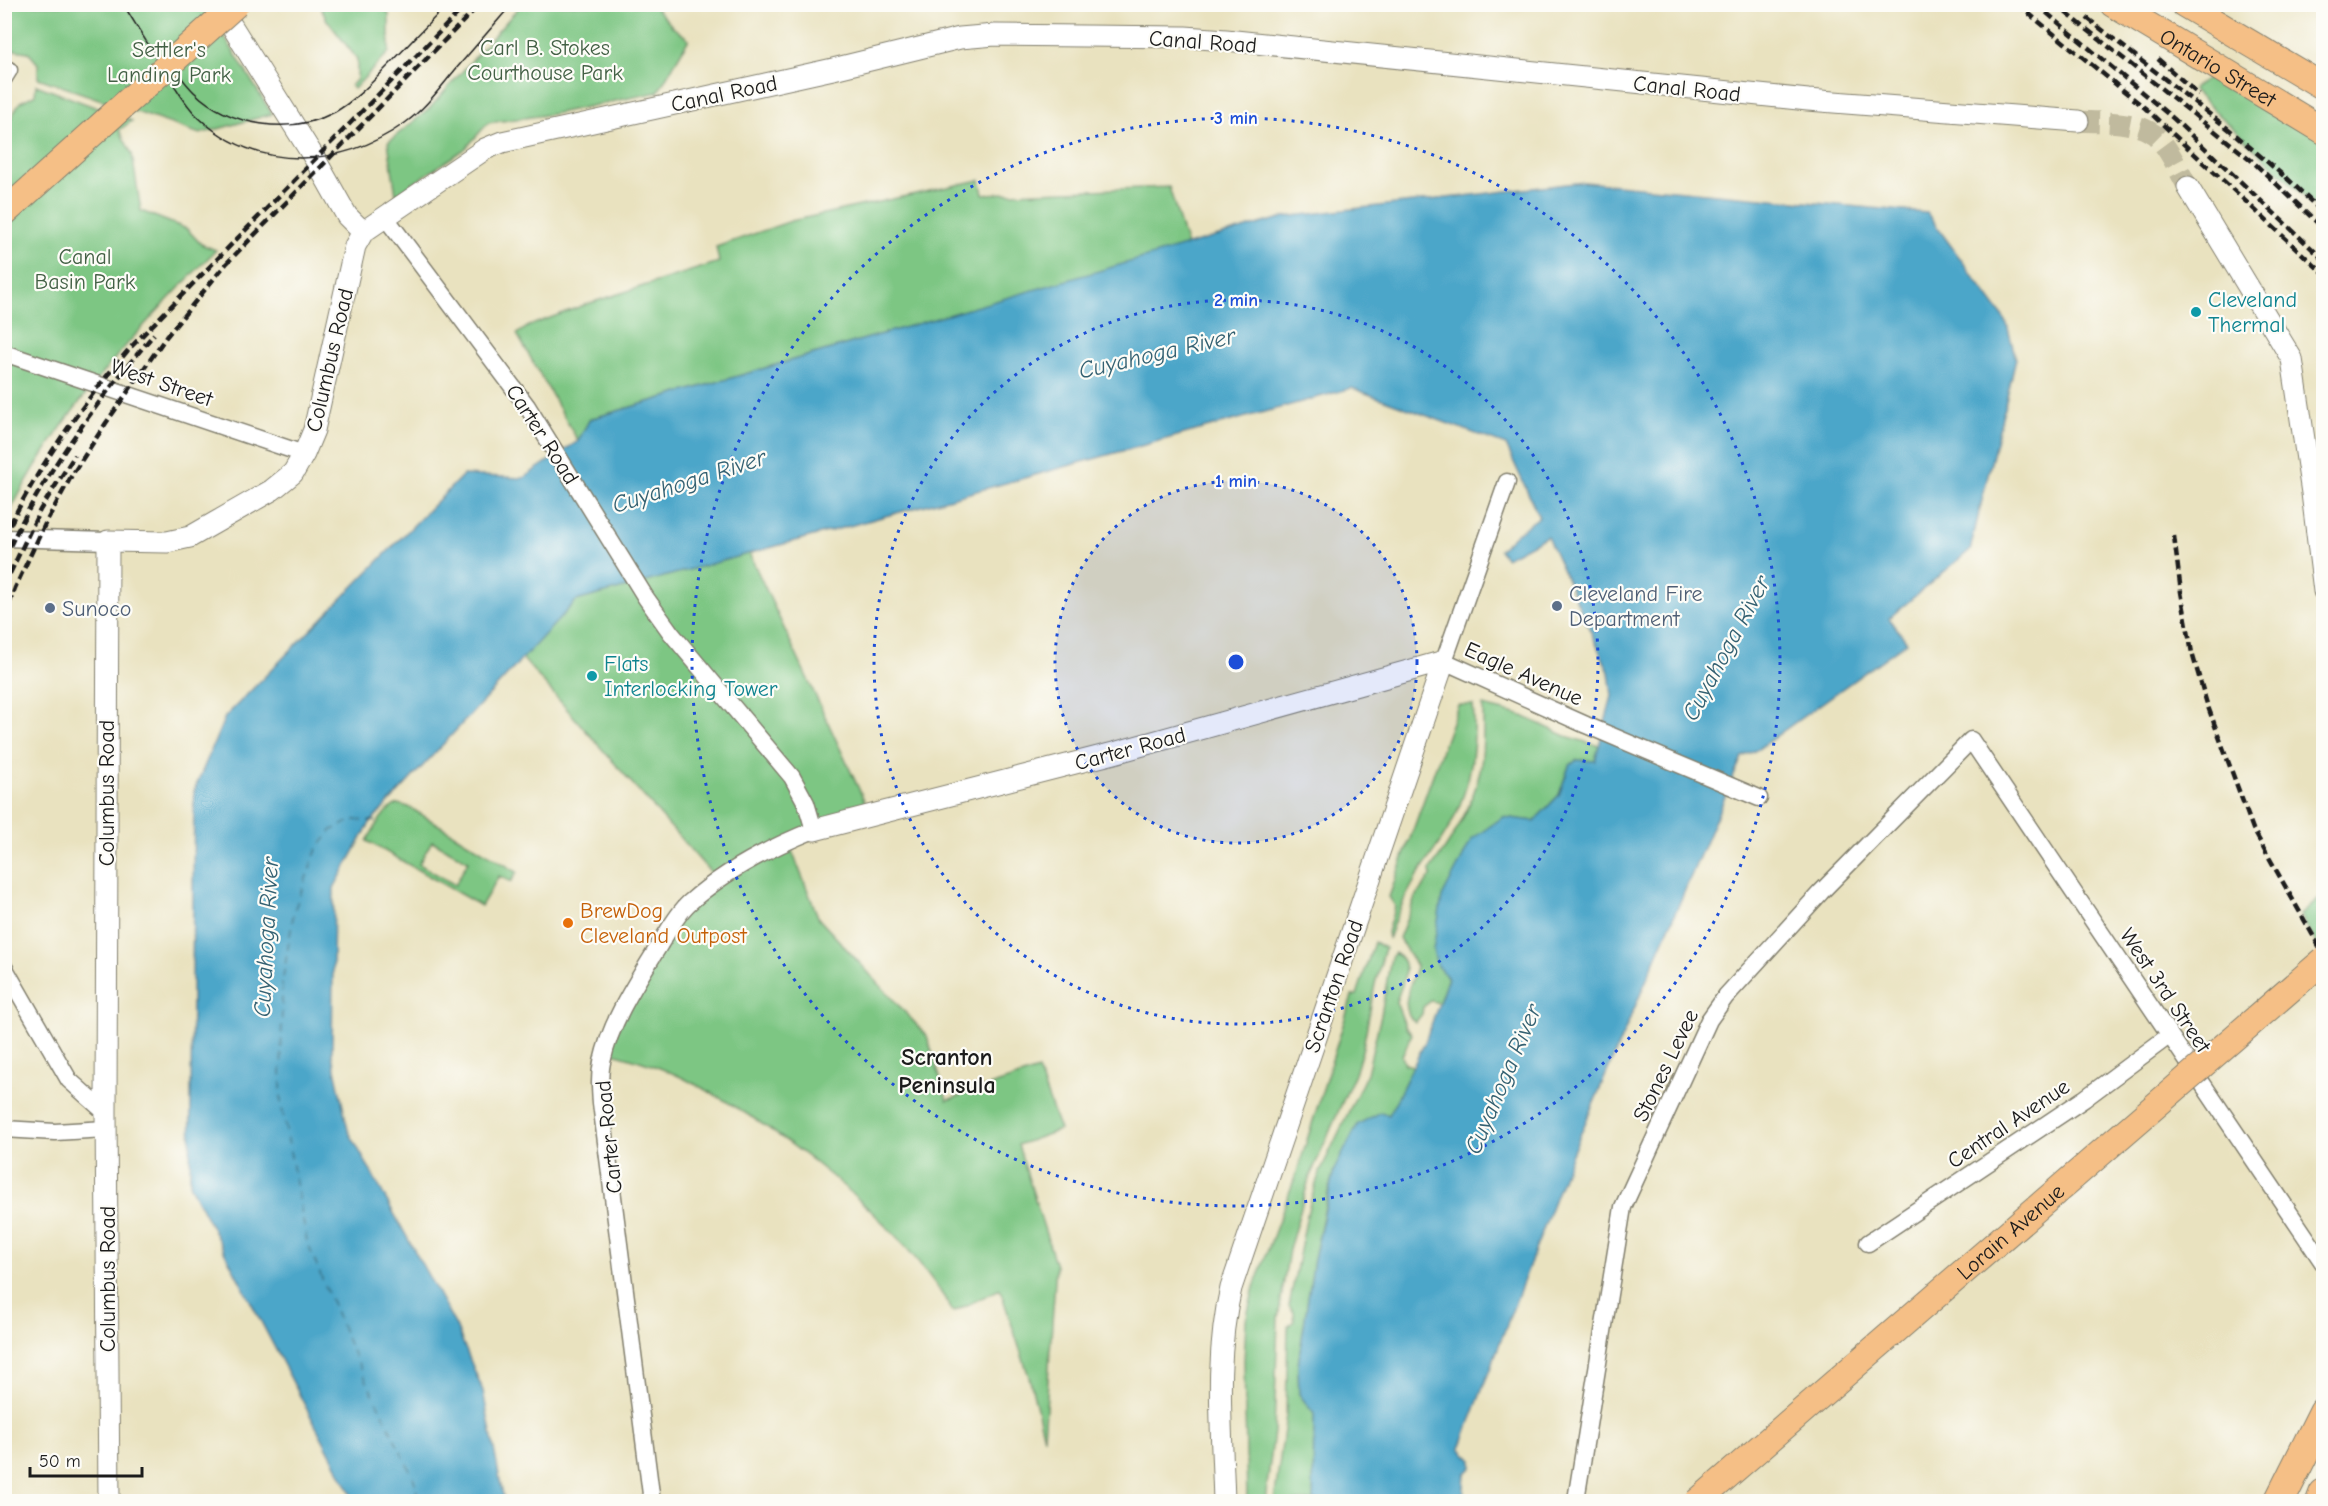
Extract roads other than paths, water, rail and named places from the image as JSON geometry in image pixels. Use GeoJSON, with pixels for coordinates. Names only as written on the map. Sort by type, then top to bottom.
{"type":"FeatureCollection","features":[{"type":"Feature","properties":{"kind":"highway"},"geometry":{"type":"LineString","coordinates":[[2279,1502],[2324,1412]]}},
{"type":"Feature","properties":{"kind":"highway"},"geometry":{"type":"LineString","coordinates":[[2321,1502],[2324,1494]]}},
{"type":"Feature","properties":{"kind":"main road"},"geometry":{"type":"LineString","coordinates":[[4,213],[236,4]]}},
{"type":"Feature","properties":{"kind":"main road","name":"Ontario Street"},"geometry":{"type":"LineString","coordinates":[[2113,4],[2324,131]]}},
{"type":"Feature","properties":{"kind":"main road","name":"Ontario Street"},"geometry":{"type":"LineString","coordinates":[[2184,4],[2324,87]]}},
{"type":"Feature","properties":{"kind":"main road","name":"Lorain Avenue"},"geometry":{"type":"LineString","coordinates":[[1697,1502],[2324,960]]}},
{"type":"Feature","properties":{"kind":"street"},"geometry":{"type":"LineString","coordinates":[[218,4],[315,159],[347,216],[363,232]]}},
{"type":"Feature","properties":{"kind":"street","name":"Canal Road"},"geometry":{"type":"LineString","coordinates":[[363,232],[485,149],[502,142],[833,69],[960,38],[995,35],[1185,37],[1226,40],[1808,100],[2078,121]]}},
{"type":"Feature","properties":{"kind":"street"},"geometry":{"type":"LineString","coordinates":[[2188,187],[2292,359],[2324,591]]}},
{"type":"Feature","properties":{"kind":"street","name":"Carter Road"},"geometry":{"type":"LineString","coordinates":[[386,218],[528,406],[646,598],[671,633],[792,777],[806,803],[814,830]]}},
{"type":"Feature","properties":{"kind":"street","name":"Columbus Road"},"geometry":{"type":"LineString","coordinates":[[109,1502],[106,1121],[108,541],[167,542],[190,537],[272,490],[293,473],[314,429],[355,246],[363,232]]}},
{"type":"Feature","properties":{"kind":"street","name":"West Street"},"geometry":{"type":"LineString","coordinates":[[4,352],[304,454]]}},
{"type":"Feature","properties":{"kind":"street","name":"Scranton Road"},"geometry":{"type":"LineString","coordinates":[[1224,1502],[1221,1348],[1223,1322],[1231,1288],[1507,482]]}},
{"type":"Feature","properties":{"kind":"street"},"geometry":{"type":"LineString","coordinates":[[4,538],[108,541]]}},
{"type":"Feature","properties":{"kind":"street","name":"Carter Road"},"geometry":{"type":"LineString","coordinates":[[652,1502],[601,1103],[600,1080],[602,1061],[616,1021],[668,932],[688,904],[746,861],[814,830],[1114,753],[1444,661]]}},
{"type":"Feature","properties":{"kind":"street","name":"Eagle Avenue"},"geometry":{"type":"LineString","coordinates":[[1444,661],[1586,725],[1759,798]]}},
{"type":"Feature","properties":{"kind":"street","name":"West 3rd Street"},"geometry":{"type":"LineString","coordinates":[[1971,740],[2324,1264]]}},
{"type":"Feature","properties":{"kind":"street","name":"Stones Levee"},"geometry":{"type":"LineString","coordinates":[[1576,1500],[1623,1207],[1709,1020],[1726,996],[1821,892],[1971,740]]}},
{"type":"Feature","properties":{"kind":"street"},"geometry":{"type":"LineString","coordinates":[[4,967],[69,1080],[106,1121]]}},
{"type":"Feature","properties":{"kind":"street","name":"Central Avenue"},"geometry":{"type":"LineString","coordinates":[[1868,1243],[2084,1099],[2170,1035]]}},
{"type":"Feature","properties":{"kind":"street"},"geometry":{"type":"LineString","coordinates":[[4,1129],[54,1132],[106,1121]]}},
{"type":"Feature","properties":{"kind":"water","name":"Cuyahoga River"},"geometry":{"type":"Polygon","coordinates":[[[1584,182],[1927,213],[2006,321],[2016,359],[1970,550],[1889,618],[1907,642],[1758,749],[1742,757],[1569,1161],[1460,1448],[1472,1460],[1472,1467],[1465,1474],[1463,1501],[1313,1501],[1314,1414],[1299,1394],[1298,1365],[1314,1259],[1334,1170],[1358,1124],[1381,1112],[1389,1115],[1425,1042],[1448,978],[1437,966],[1433,950],[1442,897],[1472,839],[1503,817],[1534,821],[1559,795],[1569,766],[1577,760],[1595,761],[1612,696],[1609,672],[1547,536],[1506,558],[1499,550],[1539,517],[1506,445],[1352,388],[576,601],[370,823],[334,888],[332,1055],[348,1130],[456,1326],[483,1391],[504,1501],[355,1501],[190,1186],[194,791],[225,717],[463,475],[523,478],[578,441],[590,419],[1284,217],[1584,182]]]}},
{"type":"Feature","properties":{"kind":"tunnel"},"geometry":{"type":"LineString","coordinates":[[2078,121],[2121,123],[2142,128],[2151,133],[2167,150],[2188,187]]}},
{"type":"Feature","properties":{"kind":"tram line"},"geometry":{"type":"LineString","coordinates":[[123,4],[181,97],[199,118],[222,136],[248,148],[274,156],[300,158],[328,156],[354,149],[380,138],[405,123],[432,98],[512,4]]}},
{"type":"Feature","properties":{"kind":"tram line"},"geometry":{"type":"LineString","coordinates":[[160,48],[194,92],[208,104],[224,113],[261,124],[299,124],[335,112],[350,102],[448,4]]}},
{"type":"Feature","properties":{"kind":"railway"},"geometry":{"type":"LineString","coordinates":[[4,537],[45,462],[94,392],[130,348],[467,4]]}},
{"type":"Feature","properties":{"kind":"railway"},"geometry":{"type":"LineString","coordinates":[[4,618],[15,588],[45,524],[72,475],[166,337],[226,264],[480,4]]}},
{"type":"Feature","properties":{"kind":"railway"},"geometry":{"type":"LineString","coordinates":[[2017,4],[2145,108],[2324,274]]}},
{"type":"Feature","properties":{"kind":"railway"},"geometry":{"type":"LineString","coordinates":[[2036,4],[2174,119],[2324,260]]}},
{"type":"Feature","properties":{"kind":"railway"},"geometry":{"type":"LineString","coordinates":[[2055,4],[2251,160],[2324,229]]}},
{"type":"Feature","properties":{"kind":"railway"},"geometry":{"type":"LineString","coordinates":[[2087,18],[2231,131],[2292,183]]}},
{"type":"Feature","properties":{"kind":"railway"},"geometry":{"type":"LineString","coordinates":[[2158,59],[2199,95]]}},
{"type":"Feature","properties":{"kind":"railway"},"geometry":{"type":"LineString","coordinates":[[2286,177],[2324,214]]}},
{"type":"Feature","properties":{"kind":"railway"},"geometry":{"type":"LineString","coordinates":[[4,559],[35,499],[71,441],[154,334]]}},
{"type":"Feature","properties":{"kind":"railway"},"geometry":{"type":"LineString","coordinates":[[4,586],[40,510],[75,455]]}},
{"type":"Feature","properties":{"kind":"railway"},"geometry":{"type":"LineString","coordinates":[[2174,536],[2192,653],[2207,704],[2253,829],[2324,955]]}},
{"type":"Feature","properties":{"kind":"place","name":"Cleveland Thermal"},"geometry":{"type":"Point","coordinates":[2196,312]}},
{"type":"Feature","properties":{"kind":"place","name":"Cleveland Fire Department"},"geometry":{"type":"Point","coordinates":[1557,606]}},
{"type":"Feature","properties":{"kind":"place","name":"Sunoco"},"geometry":{"type":"Point","coordinates":[50,608]}},
{"type":"Feature","properties":{"kind":"place","name":"Flats Interlocking Tower"},"geometry":{"type":"Point","coordinates":[592,676]}},
{"type":"Feature","properties":{"kind":"place","name":"BrewDog Cleveland Outpost"},"geometry":{"type":"Point","coordinates":[568,923]}},
{"type":"Feature","properties":{"kind":"district","name":"Scranton Peninsula"},"geometry":{"type":"Point","coordinates":[947,1071]}},
{"type":"Feature","properties":{"kind":"park label","name":"Carl B. Stokes Courthouse Park"},"geometry":{"type":"Point","coordinates":[545,60]}},
{"type":"Feature","properties":{"kind":"park label","name":"Settler's Landing Park"},"geometry":{"type":"Point","coordinates":[169,62]}},
{"type":"Feature","properties":{"kind":"park label","name":"Canal Basin Park"},"geometry":{"type":"Point","coordinates":[85,268]}}]}
